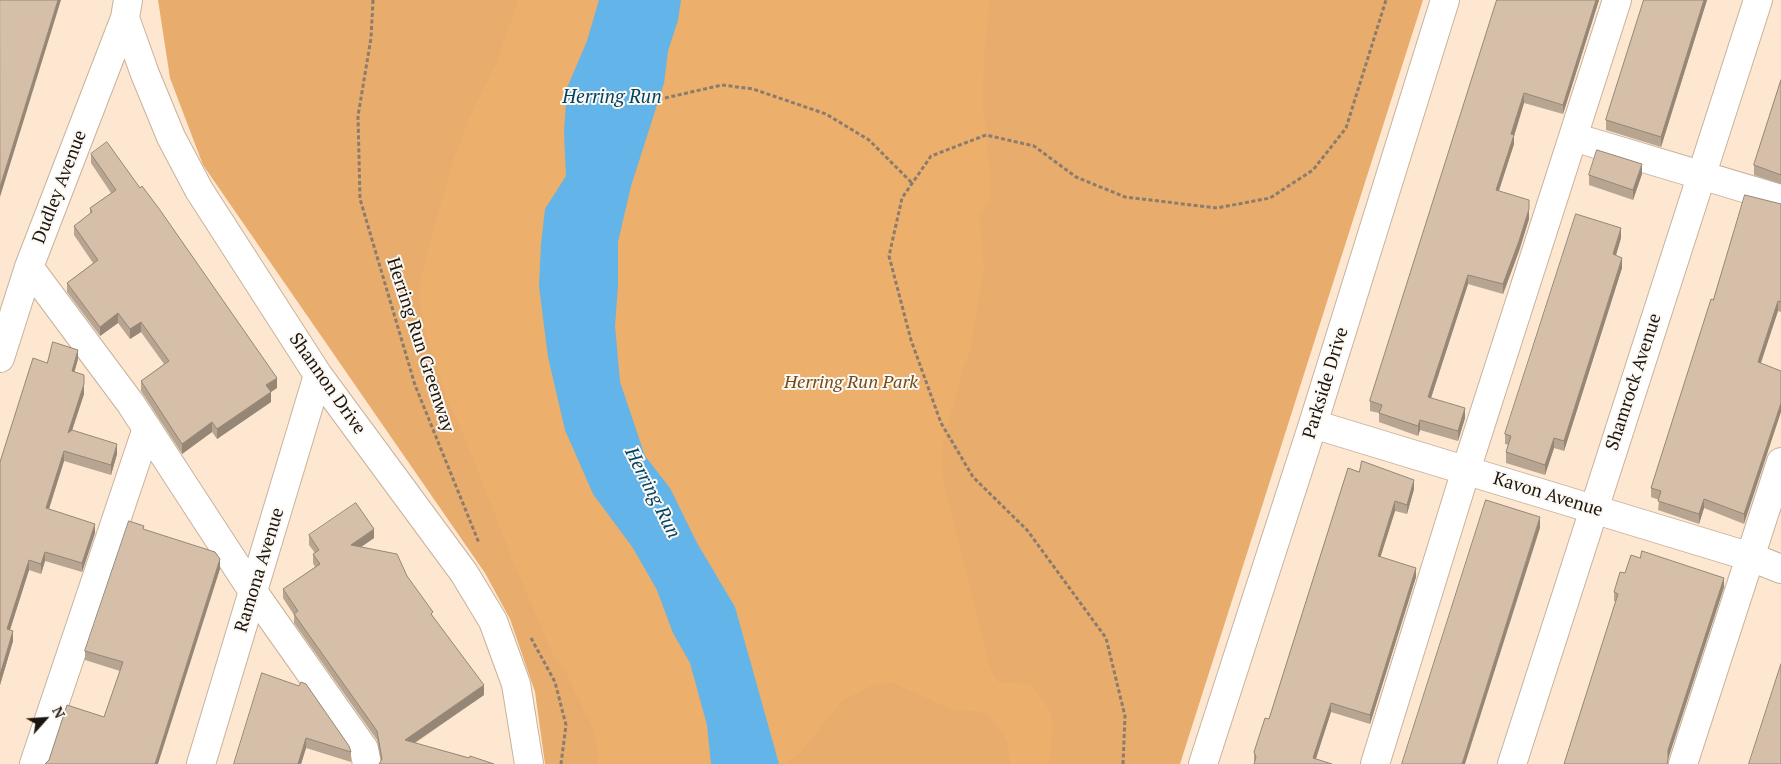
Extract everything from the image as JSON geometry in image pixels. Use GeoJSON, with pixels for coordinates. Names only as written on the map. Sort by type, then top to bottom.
{"type":"FeatureCollection","features":[{"type":"Feature","properties":{"kind":"street","name":"Parkside Drive"},"geometry":{"type":"LineString","coordinates":[[1203,764],[1313,424],[1445,0]]}},
{"type":"Feature","properties":{"kind":"street"},"geometry":{"type":"LineString","coordinates":[[1375,764],[1466,470],[1617,0]]}},
{"type":"Feature","properties":{"kind":"street","name":"Shamrock Avenue"},"geometry":{"type":"LineString","coordinates":[[1512,764],[1758,0]]}},
{"type":"Feature","properties":{"kind":"street","name":"Dudley Avenue"},"geometry":{"type":"LineString","coordinates":[[0,358],[8,301],[29,267],[126,9]]}},
{"type":"Feature","properties":{"kind":"street","name":"Shannon Drive"},"geometry":{"type":"LineString","coordinates":[[126,9],[170,137],[198,190],[318,375],[464,573],[493,621],[507,654],[516,684],[529,764]]}},
{"type":"Feature","properties":{"kind":"street"},"geometry":{"type":"LineString","coordinates":[[1573,137],[1781,199]]}},
{"type":"Feature","properties":{"kind":"street"},"geometry":{"type":"LineString","coordinates":[[29,267],[147,428],[254,592],[364,749],[366,764]]}},
{"type":"Feature","properties":{"kind":"street","name":"Ramona Avenue"},"geometry":{"type":"LineString","coordinates":[[201,764],[318,375]]}},
{"type":"Feature","properties":{"kind":"street","name":"Kavon Avenue"},"geometry":{"type":"LineString","coordinates":[[1313,424],[1593,508],[1751,557],[1781,569]]}},
{"type":"Feature","properties":{"kind":"street"},"geometry":{"type":"LineString","coordinates":[[34,764],[147,428]]}},
{"type":"Feature","properties":{"kind":"street"},"geometry":{"type":"LineString","coordinates":[[1683,764],[1781,462]]}},
{"type":"Feature","properties":{"kind":"path","name":"Herring Run Greenway"},"geometry":{"type":"LineString","coordinates":[[372,0],[371,38],[358,116],[360,199],[415,385],[480,545]]}},
{"type":"Feature","properties":{"kind":"path"},"geometry":{"type":"LineString","coordinates":[[1123,764],[1125,716],[1106,638],[1027,530],[973,476],[941,423],[912,340],[890,256],[902,198],[931,156],[986,135],[1034,146],[1076,178],[1125,197],[1217,208],[1270,198],[1313,170],[1346,128],[1386,0]]}},
{"type":"Feature","properties":{"kind":"path"},"geometry":{"type":"LineString","coordinates":[[665,98],[722,85],[762,92],[826,114],[869,140],[912,183]]}},
{"type":"Feature","properties":{"kind":"path"},"geometry":{"type":"LineString","coordinates":[[530,636],[555,682],[566,725],[561,764]]}},
{"type":"Feature","properties":{"kind":"green space","name":"Herring Run Park"},"geometry":{"type":"Polygon","coordinates":[[[158,0],[1423,0],[1180,764],[545,764],[535,692],[510,619],[485,573],[203,165],[170,78],[158,0]]]}},
{"type":"Feature","properties":{"kind":"green space"},"geometry":{"type":"Polygon","coordinates":[[[518,0],[599,0],[587,41],[567,88],[564,132],[566,176],[545,210],[633,548],[657,590],[673,633],[690,663],[707,725],[711,764],[598,764],[597,745],[592,727],[565,671],[553,655],[513,561],[470,451],[446,396],[427,337],[419,298],[421,276],[453,161],[470,117],[497,62],[518,0]]]}},
{"type":"Feature","properties":{"kind":"green space"},"geometry":{"type":"Polygon","coordinates":[[[681,0],[990,0],[984,54],[983,104],[991,184],[989,202],[979,215],[984,266],[970,352],[963,367],[942,449],[943,481],[990,668],[998,682],[1031,684],[1050,711],[1053,726],[1049,764],[1010,764],[1007,740],[986,712],[953,710],[891,682],[873,685],[842,701],[799,754],[785,764],[779,764],[752,665],[716,574],[645,456],[620,382],[615,326],[618,285],[618,242],[631,186],[664,83],[668,51],[678,20],[681,0]]]}},
{"type":"Feature","properties":{"kind":"water","name":"Herring Run"},"geometry":{"type":"Polygon","coordinates":[[[599,0],[681,0],[678,20],[668,51],[664,83],[631,186],[618,242],[618,285],[615,326],[620,382],[645,456],[670,488],[697,543],[735,607],[779,764],[711,764],[707,725],[690,663],[673,633],[657,590],[633,548],[593,494],[565,430],[548,357],[539,286],[541,244],[545,209],[566,176],[564,132],[567,88],[587,41],[599,0]]]}},
{"type":"Feature","properties":{"kind":"building"},"geometry":{"type":"Polygon","coordinates":[[[0,0],[58,0],[0,187],[0,0]]]}},
{"type":"Feature","properties":{"kind":"building"},"geometry":{"type":"Polygon","coordinates":[[[1497,0],[1596,0],[1563,105],[1524,93],[1511,134],[1514,135],[1496,190],[1529,200],[1529,209],[1519,241],[1503,284],[1468,275],[1428,397],[1465,408],[1458,431],[1420,420],[1418,426],[1379,413],[1382,405],[1370,401],[1497,0]]]}},
{"type":"Feature","properties":{"kind":"building"},"geometry":{"type":"Polygon","coordinates":[[[1644,0],[1704,0],[1661,137],[1606,120],[1644,0]]]}},
{"type":"Feature","properties":{"kind":"building"},"geometry":{"type":"Polygon","coordinates":[[[1781,80],[1781,175],[1754,165],[1781,80]]]}},
{"type":"Feature","properties":{"kind":"building"},"geometry":{"type":"Polygon","coordinates":[[[107,142],[140,188],[142,186],[160,210],[277,378],[266,385],[271,392],[217,429],[212,422],[182,444],[141,381],[169,361],[141,322],[130,329],[118,313],[100,327],[67,283],[98,260],[74,226],[92,212],[90,208],[116,190],[91,154],[107,142]]]}},
{"type":"Feature","properties":{"kind":"building"},"geometry":{"type":"Polygon","coordinates":[[[1597,150],[1642,164],[1633,190],[1589,175],[1597,150]]]}},
{"type":"Feature","properties":{"kind":"building"},"geometry":{"type":"Polygon","coordinates":[[[1745,195],[1781,204],[1781,302],[1778,301],[1758,362],[1781,371],[1781,403],[1744,514],[1704,499],[1699,514],[1658,501],[1661,491],[1651,488],[1711,299],[1713,300],[1745,195]]]}},
{"type":"Feature","properties":{"kind":"building"},"geometry":{"type":"Polygon","coordinates":[[[1576,214],[1621,228],[1613,254],[1622,258],[1564,441],[1554,438],[1545,465],[1506,452],[1511,436],[1505,434],[1576,214]]]}},
{"type":"Feature","properties":{"kind":"building"},"geometry":{"type":"Polygon","coordinates":[[[53,342],[78,350],[72,371],[84,375],[84,384],[68,433],[72,430],[117,444],[111,465],[64,451],[46,508],[95,524],[82,563],[45,552],[41,564],[29,560],[7,629],[13,631],[0,675],[0,462],[33,358],[47,363],[53,342]]]}},
{"type":"Feature","properties":{"kind":"building"},"geometry":{"type":"Polygon","coordinates":[[[1362,461],[1414,480],[1407,505],[1395,501],[1378,556],[1416,568],[1370,715],[1331,703],[1313,758],[1332,764],[1254,764],[1256,757],[1254,752],[1265,718],[1269,719],[1348,468],[1359,472],[1362,461]]]}},
{"type":"Feature","properties":{"kind":"building"},"geometry":{"type":"Polygon","coordinates":[[[1486,500],[1540,517],[1462,764],[1402,764],[1486,500]]]}},
{"type":"Feature","properties":{"kind":"building"},"geometry":{"type":"Polygon","coordinates":[[[356,503],[374,529],[351,545],[397,554],[407,576],[433,612],[431,614],[484,685],[405,740],[494,764],[379,764],[382,759],[377,731],[294,614],[298,611],[283,589],[320,564],[313,554],[319,550],[309,535],[356,503]]]}},
{"type":"Feature","properties":{"kind":"building"},"geometry":{"type":"Polygon","coordinates":[[[129,521],[144,526],[143,529],[215,552],[220,559],[155,764],[45,764],[49,760],[67,705],[104,717],[123,662],[85,651],[129,521]]]}},
{"type":"Feature","properties":{"kind":"building"},"geometry":{"type":"Polygon","coordinates":[[[1642,551],[1724,578],[1668,750],[1667,764],[1564,764],[1618,594],[1614,592],[1620,572],[1625,573],[1631,555],[1640,558],[1642,551]]]}},
{"type":"Feature","properties":{"kind":"building"},"geometry":{"type":"Polygon","coordinates":[[[1781,664],[1781,764],[1749,764],[1781,664]]]}},
{"type":"Feature","properties":{"kind":"building"},"geometry":{"type":"Polygon","coordinates":[[[262,673],[299,686],[301,682],[306,684],[349,746],[351,752],[306,738],[298,764],[234,764],[262,673]]]}}]}
